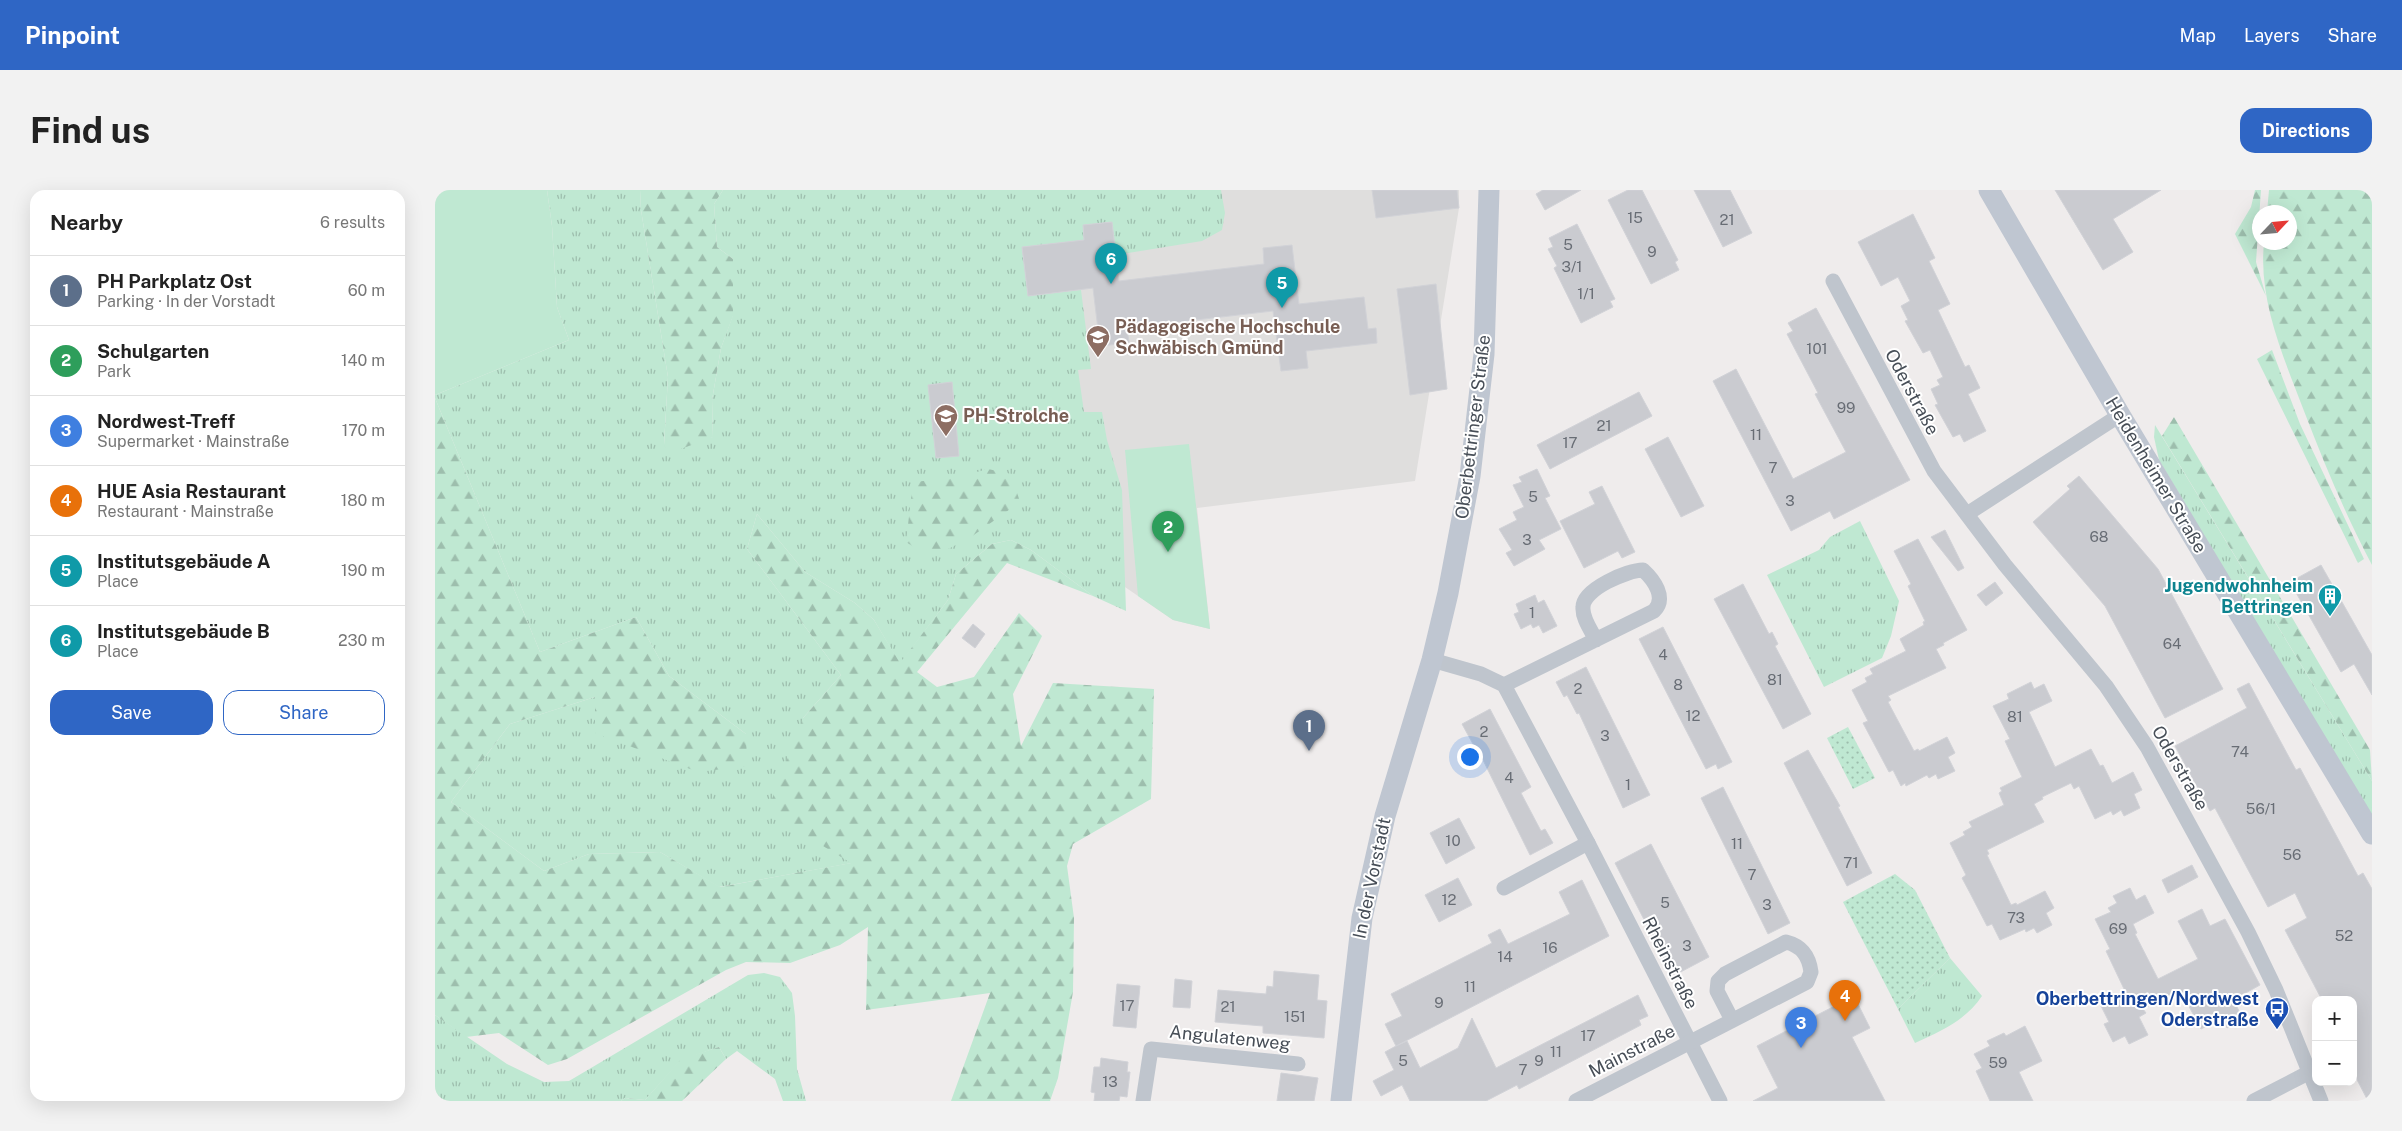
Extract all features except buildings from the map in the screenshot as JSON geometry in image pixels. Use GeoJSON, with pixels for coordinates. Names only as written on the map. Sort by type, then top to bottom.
{"type":"FeatureCollection","features":[{"type":"Feature","properties":{"kind":"street","name":"Oberbettringer Straße"},"geometry":{"type":"LineString","coordinates":[[1432,660],[1460,534],[1478,416],[1487,290],[1489,190]]}},
{"type":"Feature","properties":{"kind":"street","name":"Heidenheimer Straße"},"geometry":{"type":"LineString","coordinates":[[1989,190],[2120,415],[2372,834]]}},
{"type":"Feature","properties":{"kind":"street","name":"Oderstraße"},"geometry":{"type":"LineString","coordinates":[[1833,281],[1934,471],[2005,565],[2063,633],[2130,718],[2248,932],[2277,990],[2321,1101]]}},
{"type":"Feature","properties":{"kind":"street"},"geometry":{"type":"LineString","coordinates":[[1967,514],[2120,415]]}},
{"type":"Feature","properties":{"kind":"street"},"geometry":{"type":"LineString","coordinates":[[1432,660],[1481,674],[1504,685],[1596,640],[1657,607],[1660,596],[1651,577],[1643,570],[1633,570],[1593,590],[1585,600],[1583,607],[1585,617],[1596,640]]}},
{"type":"Feature","properties":{"kind":"street","name":"In der Vorstadt"},"geometry":{"type":"LineString","coordinates":[[1341,1101],[1353,986],[1362,918],[1370,877],[1385,816],[1432,660]]}},
{"type":"Feature","properties":{"kind":"street","name":"Rheinstraße"},"geometry":{"type":"LineString","coordinates":[[1504,685],[1588,843],[1720,1101]]}},
{"type":"Feature","properties":{"kind":"street"},"geometry":{"type":"LineString","coordinates":[[1504,888],[1588,843]]}},
{"type":"Feature","properties":{"kind":"street","name":"Mainstraße"},"geometry":{"type":"LineString","coordinates":[[1576,1101],[1807,982],[1811,972],[1803,950],[1795,944],[1786,942],[1725,974],[1718,981],[1717,992],[1732,1020]]}},
{"type":"Feature","properties":{"kind":"street","name":"Angulatenweg"},"geometry":{"type":"LineString","coordinates":[[1143,1101],[1151,1049],[1298,1064]]}},
{"type":"Feature","properties":{"kind":"street"},"geometry":{"type":"LineString","coordinates":[[2254,1101],[2311,1072]]}},
{"type":"Feature","properties":{"kind":"shaded area","name":"Pädagogische Hochschule Schwäbisch Gmünd"},"geometry":{"type":"Polygon","coordinates":[[[768,190],[1459,190],[1459,208],[1415,481],[1197,508],[1210,629],[1173,620],[1074,552],[768,190]]]}},
{"type":"Feature","properties":{"kind":"green space"},"geometry":{"type":"Polygon","coordinates":[[[435,190],[547,190],[552,226],[557,307],[569,340],[435,395],[435,190]]]}},
{"type":"Feature","properties":{"kind":"green space"},"geometry":{"type":"Polygon","coordinates":[[[547,190],[640,190],[641,210],[668,377],[664,444],[713,437],[712,400],[721,348],[733,315],[733,259],[717,247],[714,204],[723,190],[1221,190],[1225,213],[1222,230],[1202,241],[1116,255],[1111,222],[1083,225],[1084,240],[1022,247],[1028,296],[1081,290],[1091,369],[1078,370],[1084,412],[1102,412],[1107,440],[1122,490],[1126,611],[1093,596],[1031,550],[1011,540],[992,544],[956,574],[948,600],[900,664],[874,620],[855,603],[805,572],[757,514],[747,549],[841,675],[803,718],[852,863],[719,887],[660,852],[589,854],[544,871],[451,802],[510,724],[595,697],[746,734],[669,676],[636,617],[540,652],[435,398],[435,395],[569,340],[557,307],[552,226],[547,190]]]}},
{"type":"Feature","properties":{"kind":"green space"},"geometry":{"type":"Polygon","coordinates":[[[640,190],[723,190],[714,204],[717,247],[733,259],[733,316],[721,348],[712,400],[713,437],[670,453],[664,445],[668,377],[641,210],[640,190]]]}},
{"type":"Feature","properties":{"kind":"green space"},"geometry":{"type":"Polygon","coordinates":[[[2255,190],[2261,190],[2260,205],[2252,205],[2252,250],[2257,250],[2256,262],[2266,296],[2235,234],[2251,207],[2255,190]]]}},
{"type":"Feature","properties":{"kind":"green space"},"geometry":{"type":"Polygon","coordinates":[[[2269,190],[2372,190],[2372,565],[2327,470],[2288,371],[2274,329],[2265,286],[2264,250],[2297,250],[2297,205],[2268,205],[2269,190]]]}},
{"type":"Feature","properties":{"kind":"green space"},"geometry":{"type":"Polygon","coordinates":[[[2272,350],[2300,424],[2364,559],[2358,563],[2257,359],[2272,350]]]}},
{"type":"Feature","properties":{"kind":"green space"},"geometry":{"type":"Polygon","coordinates":[[[435,398],[540,652],[636,617],[669,676],[746,734],[747,766],[698,772],[595,733],[595,697],[510,724],[451,802],[544,871],[589,854],[660,852],[720,887],[851,863],[767,812],[803,718],[841,675],[747,549],[757,514],[805,572],[855,603],[874,620],[900,663],[948,600],[956,574],[992,544],[1011,540],[1031,550],[1093,596],[1007,563],[917,672],[937,687],[974,677],[1019,613],[1042,636],[1013,694],[1021,746],[1053,683],[1154,689],[1151,799],[1073,844],[1067,866],[1074,918],[1073,992],[1058,1078],[1050,1101],[951,1101],[990,993],[866,1010],[868,927],[840,945],[790,963],[746,962],[726,970],[567,1059],[548,1065],[499,1033],[466,1037],[435,1015],[435,398]]]}},
{"type":"Feature","properties":{"kind":"green space"},"geometry":{"type":"Polygon","coordinates":[[[2174,417],[2370,750],[2372,781],[2162,436],[2174,417]]]}},
{"type":"Feature","properties":{"kind":"green space"},"geometry":{"type":"Polygon","coordinates":[[[2155,425],[2372,781],[2372,820],[2159,460],[2154,437],[2155,425]]]}},
{"type":"Feature","properties":{"kind":"green space"},"geometry":{"type":"Polygon","coordinates":[[[1189,444],[1210,629],[1173,620],[1138,596],[1125,450],[1189,444]]]}},
{"type":"Feature","properties":{"kind":"green space"},"geometry":{"type":"Polygon","coordinates":[[[988,469],[1011,474],[1020,502],[971,537],[931,558],[906,542],[913,482],[955,478],[988,469]]]}},
{"type":"Feature","properties":{"kind":"green space"},"geometry":{"type":"Polygon","coordinates":[[[1860,521],[1899,601],[1891,636],[1882,658],[1824,687],[1767,575],[1819,550],[1830,537],[1860,521]]]}},
{"type":"Feature","properties":{"kind":"green space"},"geometry":{"type":"Polygon","coordinates":[[[1848,727],[1875,778],[1853,789],[1827,738],[1848,727]]]}},
{"type":"Feature","properties":{"kind":"green space"},"geometry":{"type":"Polygon","coordinates":[[[1895,874],[1915,890],[1950,958],[1898,1009],[1843,902],[1895,874]]]}},
{"type":"Feature","properties":{"kind":"green space"},"geometry":{"type":"Polygon","coordinates":[[[1950,958],[1982,996],[1960,1019],[1915,1043],[1898,1009],[1950,958]]]}},
{"type":"Feature","properties":{"kind":"green space"},"geometry":{"type":"Polygon","coordinates":[[[764,973],[780,977],[792,993],[797,1069],[806,1101],[783,1101],[775,1079],[737,1051],[726,1059],[719,1047],[681,1060],[645,1100],[625,1098],[621,1101],[435,1101],[435,1015],[507,1064],[544,1082],[569,1081],[748,975],[764,973]]]}},
{"type":"Feature","properties":{"kind":"green space"},"geometry":{"type":"Polygon","coordinates":[[[719,1047],[726,1059],[682,1101],[621,1101],[625,1098],[645,1100],[681,1059],[719,1047]]]}},
{"type":"Feature","properties":{"kind":"place","name":"Institutsgebäude B"},"geometry":{"type":"Point","coordinates":[1111,284]}},
{"type":"Feature","properties":{"kind":"place","name":"Institutsgebäude A"},"geometry":{"type":"Point","coordinates":[1282,308]}},
{"type":"Feature","properties":{"kind":"place","name":"Pädagogische Hochschule Schwäbisch Gmünd"},"geometry":{"type":"Point","coordinates":[1098,358]}},
{"type":"Feature","properties":{"kind":"place","name":"PH-Strolche"},"geometry":{"type":"Point","coordinates":[946,437]}},
{"type":"Feature","properties":{"kind":"place","name":"Schulgarten"},"geometry":{"type":"Point","coordinates":[1168,552]}},
{"type":"Feature","properties":{"kind":"place","name":"Jugendwohnheim Bettringen"},"geometry":{"type":"Point","coordinates":[2330,617]}},
{"type":"Feature","properties":{"kind":"place","name":"PH Parkplatz Ost"},"geometry":{"type":"Point","coordinates":[1309,751]}},
{"type":"Feature","properties":{"kind":"place","name":"HUE Asia Restaurant"},"geometry":{"type":"Point","coordinates":[1845,1021]}},
{"type":"Feature","properties":{"kind":"place","name":"Oberbettringen/Nordwest Oderstraße"},"geometry":{"type":"Point","coordinates":[2277,1030]}},
{"type":"Feature","properties":{"kind":"place","name":"Nordwest-Treff"},"geometry":{"type":"Point","coordinates":[1801,1048]}}]}
